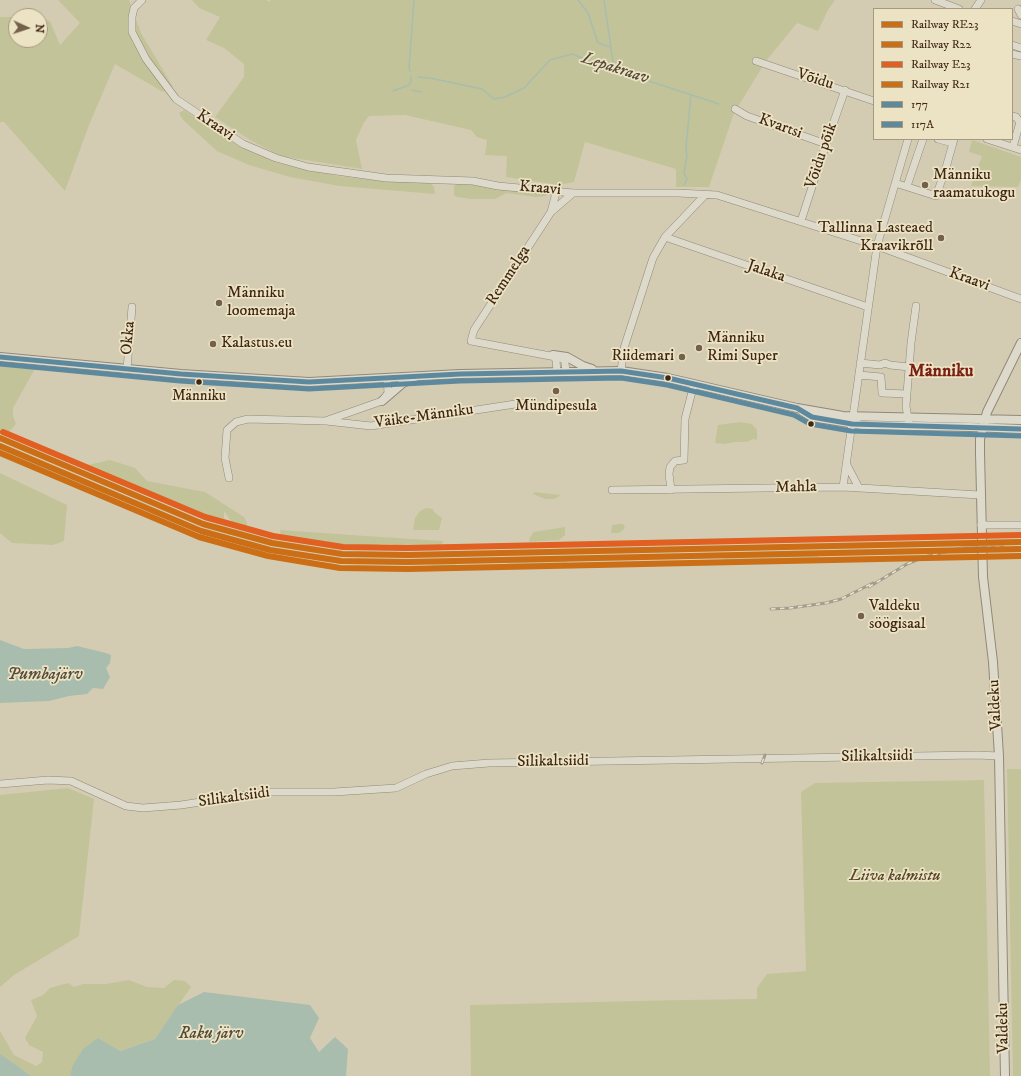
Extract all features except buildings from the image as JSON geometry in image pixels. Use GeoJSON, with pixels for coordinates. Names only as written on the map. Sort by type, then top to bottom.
{"type":"FeatureCollection","features":[{"type":"Feature","properties":{"kind":"street","name":"Kraavi"},"geometry":{"type":"LineString","coordinates":[[142,0],[134,8],[132,16],[132,32],[146,59],[176,99],[242,144],[276,158],[308,167],[386,178],[473,181],[498,186],[573,192],[717,195],[877,246],[1021,299]]}},
{"type":"Feature","properties":{"kind":"street"},"geometry":{"type":"LineString","coordinates":[[935,0],[956,8]]}},
{"type":"Feature","properties":{"kind":"street","name":"Võidu"},"geometry":{"type":"LineString","coordinates":[[756,60],[873,101]]}},
{"type":"Feature","properties":{"kind":"street","name":"Võidu põik"},"geometry":{"type":"LineString","coordinates":[[801,221],[845,90]]}},
{"type":"Feature","properties":{"kind":"street","name":"Kvartsi"},"geometry":{"type":"LineString","coordinates":[[735,109],[747,116],[826,144]]}},
{"type":"Feature","properties":{"kind":"street"},"geometry":{"type":"LineString","coordinates":[[1013,147],[1020,120]]}},
{"type":"Feature","properties":{"kind":"street"},"geometry":{"type":"LineString","coordinates":[[843,487],[877,246],[908,140]]}},
{"type":"Feature","properties":{"kind":"street"},"geometry":{"type":"LineString","coordinates":[[907,186],[923,140]]}},
{"type":"Feature","properties":{"kind":"street"},"geometry":{"type":"LineString","coordinates":[[990,140],[1021,150]]}},
{"type":"Feature","properties":{"kind":"street"},"geometry":{"type":"LineString","coordinates":[[895,183],[936,196],[945,171],[953,141]]}},
{"type":"Feature","properties":{"kind":"street","name":"Remmelga"},"geometry":{"type":"LineString","coordinates":[[551,212],[558,190]]}},
{"type":"Feature","properties":{"kind":"street","name":"Remmelga"},"geometry":{"type":"LineString","coordinates":[[553,355],[471,341],[474,330],[551,212],[573,192]]}},
{"type":"Feature","properties":{"kind":"street"},"geometry":{"type":"LineString","coordinates":[[621,371],[624,348],[653,258],[665,237],[705,195]]}},
{"type":"Feature","properties":{"kind":"street","name":"Jalaka"},"geometry":{"type":"LineString","coordinates":[[665,237],[868,307]]}},
{"type":"Feature","properties":{"kind":"street"},"geometry":{"type":"LineString","coordinates":[[908,421],[907,394],[916,306]]}},
{"type":"Feature","properties":{"kind":"street","name":"Okka"},"geometry":{"type":"LineString","coordinates":[[127,369],[132,307]]}},
{"type":"Feature","properties":{"kind":"street","name":"Valdeku"},"geometry":{"type":"LineString","coordinates":[[1005,1076],[999,756],[993,662],[982,577],[980,439],[984,419],[991,402],[1021,343]]}},
{"type":"Feature","properties":{"kind":"street"},"geometry":{"type":"LineString","coordinates":[[553,355],[568,357],[583,366],[597,371]]}},
{"type":"Feature","properties":{"kind":"street"},"geometry":{"type":"LineString","coordinates":[[553,355],[564,360],[561,372]]}},
{"type":"Feature","properties":{"kind":"street"},"geometry":{"type":"LineString","coordinates":[[0,357],[181,374],[296,382],[460,374],[621,371],[654,375],[797,408],[812,417],[852,420],[908,421],[984,419],[1021,420]]}},
{"type":"Feature","properties":{"kind":"street"},"geometry":{"type":"LineString","coordinates":[[860,363],[880,365],[885,363],[890,365],[909,366]]}},
{"type":"Feature","properties":{"kind":"street"},"geometry":{"type":"LineString","coordinates":[[859,375],[881,377],[882,393],[907,394]]}},
{"type":"Feature","properties":{"kind":"street"},"geometry":{"type":"LineString","coordinates":[[382,401],[403,383],[418,376]]}},
{"type":"Feature","properties":{"kind":"street","name":"Väike-Männiku"},"geometry":{"type":"LineString","coordinates":[[325,421],[382,401],[388,392],[387,378]]}},
{"type":"Feature","properties":{"kind":"street"},"geometry":{"type":"LineString","coordinates":[[671,490],[669,474],[670,467],[675,461],[684,460],[686,419],[694,384]]}},
{"type":"Feature","properties":{"kind":"street","name":"Väike-Männiku"},"geometry":{"type":"LineString","coordinates":[[229,478],[225,458],[226,430],[236,422],[248,418],[325,421],[371,426],[522,403]]}},
{"type":"Feature","properties":{"kind":"street"},"geometry":{"type":"LineString","coordinates":[[908,421],[983,428],[1021,429]]}},
{"type":"Feature","properties":{"kind":"street"},"geometry":{"type":"LineString","coordinates":[[847,464],[859,488]]}},
{"type":"Feature","properties":{"kind":"street","name":"Mahla"},"geometry":{"type":"LineString","coordinates":[[612,490],[843,487],[980,495]]}},
{"type":"Feature","properties":{"kind":"street"},"geometry":{"type":"LineString","coordinates":[[981,525],[1021,525]]}},
{"type":"Feature","properties":{"kind":"street","name":"Silikaltsiidi"},"geometry":{"type":"LineString","coordinates":[[0,784],[48,780],[71,781],[126,806],[143,808],[181,805],[266,792],[334,792],[396,788],[426,774],[452,766],[489,763],[999,756]]}},
{"type":"Feature","properties":{"kind":"green space"},"geometry":{"type":"Polygon","coordinates":[[[58,0],[129,0],[141,33],[173,87],[163,92],[115,64],[89,125],[65,191],[4,122],[0,122],[0,17],[8,17],[8,48],[48,48],[48,21],[50,21],[60,45],[80,23],[58,0]]]}},
{"type":"Feature","properties":{"kind":"green space"},"geometry":{"type":"Polygon","coordinates":[[[192,0],[266,0],[270,2],[270,0],[835,0],[828,10],[818,31],[797,23],[766,61],[734,113],[709,187],[676,187],[676,169],[585,142],[574,182],[559,185],[506,177],[507,156],[485,155],[487,140],[477,137],[471,130],[405,115],[369,116],[363,124],[356,140],[362,169],[281,156],[250,140],[215,117],[244,77],[244,64],[224,48],[206,40],[220,17],[199,8],[192,0]]]}},
{"type":"Feature","properties":{"kind":"green space"},"geometry":{"type":"Polygon","coordinates":[[[184,110],[242,148],[278,163],[338,176],[430,183],[434,187],[435,194],[339,186],[290,177],[249,165],[217,151],[183,120],[179,113],[184,110]]]}},
{"type":"Feature","properties":{"kind":"green space"},"geometry":{"type":"Polygon","coordinates":[[[972,140],[1021,157],[1021,180],[1018,187],[971,186],[982,156],[969,152],[972,140]]]}},
{"type":"Feature","properties":{"kind":"green space"},"geometry":{"type":"Polygon","coordinates":[[[461,182],[546,193],[546,196],[536,197],[507,193],[495,199],[471,199],[457,197],[454,195],[454,186],[461,182]]]}},
{"type":"Feature","properties":{"kind":"green space"},"geometry":{"type":"Polygon","coordinates":[[[0,363],[36,367],[13,408],[13,416],[16,424],[7,433],[0,430],[0,363]]]}},
{"type":"Feature","properties":{"kind":"green space"},"geometry":{"type":"Polygon","coordinates":[[[740,422],[752,424],[757,430],[757,440],[753,439],[747,442],[725,444],[715,443],[718,425],[740,422]]]}},
{"type":"Feature","properties":{"kind":"green space"},"geometry":{"type":"Polygon","coordinates":[[[0,448],[109,495],[118,506],[0,455],[0,448]]]}},
{"type":"Feature","properties":{"kind":"green space"},"geometry":{"type":"Polygon","coordinates":[[[110,460],[135,468],[147,481],[205,492],[244,517],[247,526],[234,525],[224,511],[224,520],[205,515],[88,465],[110,460]]]}},
{"type":"Feature","properties":{"kind":"green space"},"geometry":{"type":"Polygon","coordinates":[[[0,473],[67,505],[64,541],[53,545],[12,543],[0,533],[0,473]]]}},
{"type":"Feature","properties":{"kind":"green space"},"geometry":{"type":"Polygon","coordinates":[[[534,492],[561,495],[554,499],[545,499],[533,494],[534,492]]]}},
{"type":"Feature","properties":{"kind":"green space"},"geometry":{"type":"Polygon","coordinates":[[[426,508],[433,509],[434,512],[442,518],[439,530],[413,530],[415,518],[420,511],[426,508]]]}},
{"type":"Feature","properties":{"kind":"green space"},"geometry":{"type":"Polygon","coordinates":[[[623,524],[625,528],[619,533],[611,533],[612,525],[623,524]]]}},
{"type":"Feature","properties":{"kind":"green space"},"geometry":{"type":"Polygon","coordinates":[[[565,527],[565,535],[559,540],[529,542],[530,537],[534,532],[565,527]]]}},
{"type":"Feature","properties":{"kind":"green space"},"geometry":{"type":"Polygon","coordinates":[[[280,530],[443,541],[441,550],[395,551],[393,544],[379,544],[375,550],[365,549],[362,544],[328,546],[281,538],[280,530]]]}},
{"type":"Feature","properties":{"kind":"green space"},"geometry":{"type":"Polygon","coordinates":[[[788,552],[818,554],[819,558],[817,562],[759,563],[724,560],[725,556],[733,554],[788,552]]]}},
{"type":"Feature","properties":{"kind":"green space"},"geometry":{"type":"Polygon","coordinates":[[[514,557],[568,558],[567,563],[512,565],[506,563],[514,557]]]}},
{"type":"Feature","properties":{"kind":"green space"},"geometry":{"type":"Polygon","coordinates":[[[444,561],[457,561],[454,571],[432,570],[425,567],[444,561]]]}},
{"type":"Feature","properties":{"kind":"green space"},"geometry":{"type":"Polygon","coordinates":[[[1007,769],[1021,769],[1021,1076],[1013,1076],[1007,769]]]}},
{"type":"Feature","properties":{"kind":"green space","name":"Liiva kalmistu"},"geometry":{"type":"Polygon","coordinates":[[[984,780],[990,1076],[471,1076],[470,1005],[757,999],[757,988],[767,974],[806,971],[801,792],[815,783],[984,780]]]}},
{"type":"Feature","properties":{"kind":"green space"},"geometry":{"type":"Polygon","coordinates":[[[68,788],[94,799],[79,936],[14,975],[0,987],[0,795],[68,788]]]}},
{"type":"Feature","properties":{"kind":"green space"},"geometry":{"type":"Polygon","coordinates":[[[129,980],[147,987],[164,988],[174,980],[185,981],[191,987],[155,1039],[72,1067],[70,1076],[31,1076],[0,1054],[0,1031],[14,1055],[36,1066],[42,1062],[43,1052],[29,1045],[25,1038],[37,1016],[31,1000],[43,995],[50,988],[68,983],[74,987],[83,984],[106,984],[129,980]]]}},
{"type":"Feature","properties":{"kind":"water","name":"Pumbajärv"},"geometry":{"type":"Polygon","coordinates":[[[0,640],[24,649],[68,648],[77,646],[106,653],[111,655],[110,663],[106,668],[110,677],[103,689],[93,688],[87,694],[69,696],[49,701],[0,703],[0,640]]]}},
{"type":"Feature","properties":{"kind":"water","name":"Raku järv"},"geometry":{"type":"Polygon","coordinates":[[[204,992],[310,1005],[319,1018],[310,1038],[319,1052],[335,1037],[348,1049],[346,1076],[70,1076],[72,1067],[83,1049],[98,1038],[120,1051],[155,1039],[178,1005],[204,992]]]}},
{"type":"Feature","properties":{"kind":"water"},"geometry":{"type":"Polygon","coordinates":[[[0,1054],[2,1055],[31,1076],[0,1076],[0,1054]]]}},
{"type":"Feature","properties":{"kind":"waterway","name":"Lepakraav"},"geometry":{"type":"LineString","coordinates":[[410,71],[414,0]]}},
{"type":"Feature","properties":{"kind":"waterway"},"geometry":{"type":"LineString","coordinates":[[578,0],[588,13],[598,43],[611,47]]}},
{"type":"Feature","properties":{"kind":"waterway"},"geometry":{"type":"LineString","coordinates":[[604,0],[614,69]]}},
{"type":"Feature","properties":{"kind":"waterway","name":"Lepakraav"},"geometry":{"type":"LineString","coordinates":[[418,77],[430,78],[482,89],[494,99],[505,97],[524,88],[550,60],[572,54],[597,64],[719,104]]}},
{"type":"Feature","properties":{"kind":"waterway"},"geometry":{"type":"LineString","coordinates":[[393,91],[409,85],[411,76]]}},
{"type":"Feature","properties":{"kind":"waterway"},"geometry":{"type":"LineString","coordinates":[[412,90],[421,92]]}},
{"type":"Feature","properties":{"kind":"waterway","name":"Lepakraav"},"geometry":{"type":"LineString","coordinates":[[684,185],[687,179],[684,173],[687,156],[686,148],[691,94]]}},
{"type":"Feature","properties":{"kind":"railway"},"geometry":{"type":"LineString","coordinates":[[869,587],[907,564],[924,557],[962,548],[1003,547]]}},
{"type":"Feature","properties":{"kind":"railway"},"geometry":{"type":"LineString","coordinates":[[771,609],[826,603],[841,599],[873,583]]}},
{"type":"Feature","properties":{"kind":"railway"},"geometry":{"type":"LineString","coordinates":[[762,763],[765,755]]}},
{"type":"Feature","properties":{"kind":"rail line","name":"E23"},"geometry":{"type":"LineString","coordinates":[[3,432],[205,517],[273,536],[343,547],[408,548],[1021,535]]}},
{"type":"Feature","properties":{"kind":"rail line","name":"RE23"},"geometry":{"type":"LineString","coordinates":[[0,438],[203,524],[272,543],[342,554],[408,555],[1021,542]]}},
{"type":"Feature","properties":{"kind":"rail line","name":"R22"},"geometry":{"type":"LineString","coordinates":[[0,446],[201,531],[270,550],[341,561],[408,562],[1021,549]]}},
{"type":"Feature","properties":{"kind":"rail line","name":"R21"},"geometry":{"type":"LineString","coordinates":[[0,453],[199,537],[268,556],[340,568],[408,569],[1021,556]]}},
{"type":"Feature","properties":{"kind":"transit line","name":"177"},"geometry":{"type":"LineString","coordinates":[[0,357],[181,374],[309,382],[460,374],[621,371],[668,378],[797,408],[812,417],[852,424],[1021,429]]}},
{"type":"Feature","properties":{"kind":"transit line","name":"117A"},"geometry":{"type":"LineString","coordinates":[[0,364],[180,381],[309,389],[460,381],[621,378],[667,385],[794,415],[810,424],[851,431],[1021,436]]}},
{"type":"Feature","properties":{"kind":"place","name":"Männiku raamatukogu"},"geometry":{"type":"Point","coordinates":[925,185]}},
{"type":"Feature","properties":{"kind":"place","name":"Tallinna Lasteaed Kraavikrõll"},"geometry":{"type":"Point","coordinates":[941,238]}},
{"type":"Feature","properties":{"kind":"place","name":"Männiku loomemaja"},"geometry":{"type":"Point","coordinates":[219,303]}},
{"type":"Feature","properties":{"kind":"place","name":"Kalastus.eu"},"geometry":{"type":"Point","coordinates":[213,344]}},
{"type":"Feature","properties":{"kind":"place","name":"Männiku Rimi Super"},"geometry":{"type":"Point","coordinates":[699,348]}},
{"type":"Feature","properties":{"kind":"place","name":"Riidemari"},"geometry":{"type":"Point","coordinates":[682,357]}},
{"type":"Feature","properties":{"kind":"place","name":"Männiku"},"geometry":{"type":"Point","coordinates":[199,382]}},
{"type":"Feature","properties":{"kind":"place","name":"Mündipesula"},"geometry":{"type":"Point","coordinates":[556,391]}},
{"type":"Feature","properties":{"kind":"place","name":"Valdeku söögisaal"},"geometry":{"type":"Point","coordinates":[861,616]}},
{"type":"Feature","properties":{"kind":"district","name":"Männiku"},"geometry":{"type":"Point","coordinates":[941,372]}}]}
